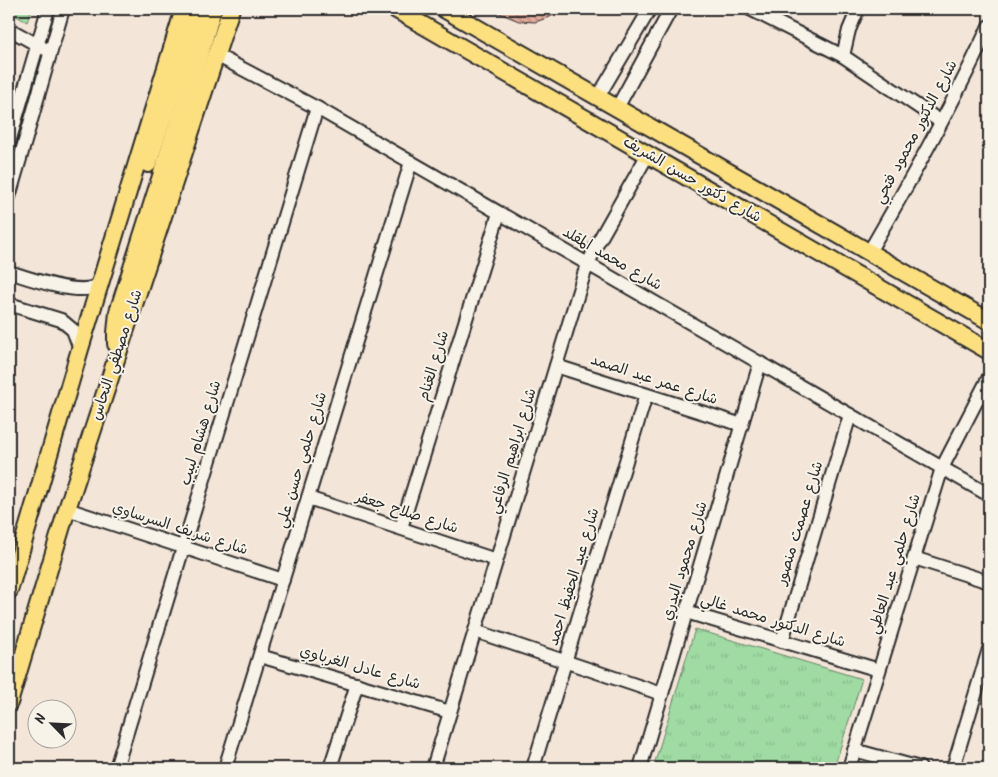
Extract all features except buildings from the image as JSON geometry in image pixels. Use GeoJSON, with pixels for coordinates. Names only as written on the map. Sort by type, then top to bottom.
{"type":"FeatureCollection","features":[{"type":"Feature","properties":{"kind":"main road"},"geometry":{"type":"LineString","coordinates":[[9,591],[80,349],[184,9]]}},
{"type":"Feature","properties":{"kind":"main road"},"geometry":{"type":"LineString","coordinates":[[197,9],[201,52]]}},
{"type":"Feature","properties":{"kind":"main road"},"geometry":{"type":"LineString","coordinates":[[101,282],[110,273],[117,259],[201,52],[213,9]]}},
{"type":"Feature","properties":{"kind":"main road","name":"شارع مصطفي النحاس"},"geometry":{"type":"LineString","coordinates":[[9,704],[67,509],[118,355],[201,52],[231,9]]}},
{"type":"Feature","properties":{"kind":"main road","name":"شارع دكتور حسن الشريف"},"geometry":{"type":"LineString","coordinates":[[396,9],[989,351]]}},
{"type":"Feature","properties":{"kind":"main road","name":"شارع دكتور حسن الشريف"},"geometry":{"type":"LineString","coordinates":[[444,9],[989,321]]}},
{"type":"Feature","properties":{"kind":"main road"},"geometry":{"type":"LineString","coordinates":[[937,321],[950,298]]}},
{"type":"Feature","properties":{"kind":"street"},"geometry":{"type":"LineString","coordinates":[[9,142],[48,9]]}},
{"type":"Feature","properties":{"kind":"street"},"geometry":{"type":"LineString","coordinates":[[9,197],[63,9]]}},
{"type":"Feature","properties":{"kind":"street"},"geometry":{"type":"LineString","coordinates":[[598,97],[650,9]]}},
{"type":"Feature","properties":{"kind":"street"},"geometry":{"type":"LineString","coordinates":[[617,108],[671,9]]}},
{"type":"Feature","properties":{"kind":"street"},"geometry":{"type":"LineString","coordinates":[[750,9],[843,56],[941,122]]}},
{"type":"Feature","properties":{"kind":"street"},"geometry":{"type":"LineString","coordinates":[[843,56],[849,30],[858,9]]}},
{"type":"Feature","properties":{"kind":"street","name":"شارع الدكتور محمود فتحي"},"geometry":{"type":"LineString","coordinates":[[869,252],[941,122],[989,26]]}},
{"type":"Feature","properties":{"kind":"street"},"geometry":{"type":"LineString","coordinates":[[9,29],[51,52]]}},
{"type":"Feature","properties":{"kind":"street","name":"شارع محمد المقلد"},"geometry":{"type":"LineString","coordinates":[[201,52],[317,108],[989,495]]}},
{"type":"Feature","properties":{"kind":"street","name":"شارع هشام لبيب"},"geometry":{"type":"LineString","coordinates":[[116,768],[317,108]]}},
{"type":"Feature","properties":{"kind":"street","name":"شارع ابراهيم الرفاعي"},"geometry":{"type":"LineString","coordinates":[[433,768],[588,264],[596,246],[648,154]]}},
{"type":"Feature","properties":{"kind":"street","name":"شارع حلمي حسن علي"},"geometry":{"type":"LineString","coordinates":[[225,768],[411,162]]}},
{"type":"Feature","properties":{"kind":"street","name":"شارع الغنام"},"geometry":{"type":"LineString","coordinates":[[401,528],[499,213]]}},
{"type":"Feature","properties":{"kind":"street"},"geometry":{"type":"LineString","coordinates":[[9,272],[48,284],[78,288],[93,287],[101,282]]}},
{"type":"Feature","properties":{"kind":"street"},"geometry":{"type":"LineString","coordinates":[[9,304],[62,320],[72,330],[80,349]]}},
{"type":"Feature","properties":{"kind":"street","name":"شارع محمود البدري"},"geometry":{"type":"LineString","coordinates":[[640,768],[760,363]]}},
{"type":"Feature","properties":{"kind":"street","name":"شارع عمر عبد الصمد"},"geometry":{"type":"LineString","coordinates":[[556,366],[742,425]]}},
{"type":"Feature","properties":{"kind":"street","name":"شارع حلمي عبد العاطي"},"geometry":{"type":"LineString","coordinates":[[849,768],[942,468],[989,377]]}},
{"type":"Feature","properties":{"kind":"street","name":"شارع عبد الحفيظ احمد"},"geometry":{"type":"LineString","coordinates":[[533,768],[646,395]]}},
{"type":"Feature","properties":{"kind":"street","name":"شارع عصمت منصور"},"geometry":{"type":"LineString","coordinates":[[782,641],[850,415]]}},
{"type":"Feature","properties":{"kind":"street","name":"شارع صلاح جعفر"},"geometry":{"type":"LineString","coordinates":[[308,498],[496,560]]}},
{"type":"Feature","properties":{"kind":"street","name":"شارع شريف السرساوي"},"geometry":{"type":"LineString","coordinates":[[67,509],[283,580]]}},
{"type":"Feature","properties":{"kind":"street"},"geometry":{"type":"LineString","coordinates":[[914,558],[989,582]]}},
{"type":"Feature","properties":{"kind":"street","name":"شارع الدكتور محمد غالي"},"geometry":{"type":"LineString","coordinates":[[686,612],[879,670]]}},
{"type":"Feature","properties":{"kind":"street"},"geometry":{"type":"LineString","coordinates":[[475,631],[662,694]]}},
{"type":"Feature","properties":{"kind":"street"},"geometry":{"type":"LineString","coordinates":[[953,768],[989,649]]}},
{"type":"Feature","properties":{"kind":"street","name":"شارع عادل الغرباوي"},"geometry":{"type":"LineString","coordinates":[[260,656],[450,712]]}},
{"type":"Feature","properties":{"kind":"street"},"geometry":{"type":"LineString","coordinates":[[330,768],[357,684]]}},
{"type":"Feature","properties":{"kind":"street"},"geometry":{"type":"LineString","coordinates":[[854,750],[920,768]]}},
{"type":"Feature","properties":{"kind":"green space"},"geometry":{"type":"Polygon","coordinates":[[[9,9],[32,9],[27,22],[9,12],[9,9]]]}},
{"type":"Feature","properties":{"kind":"green space"},"geometry":{"type":"Polygon","coordinates":[[[695,629],[862,679],[834,768],[665,768],[654,765],[695,629]]]}}]}
